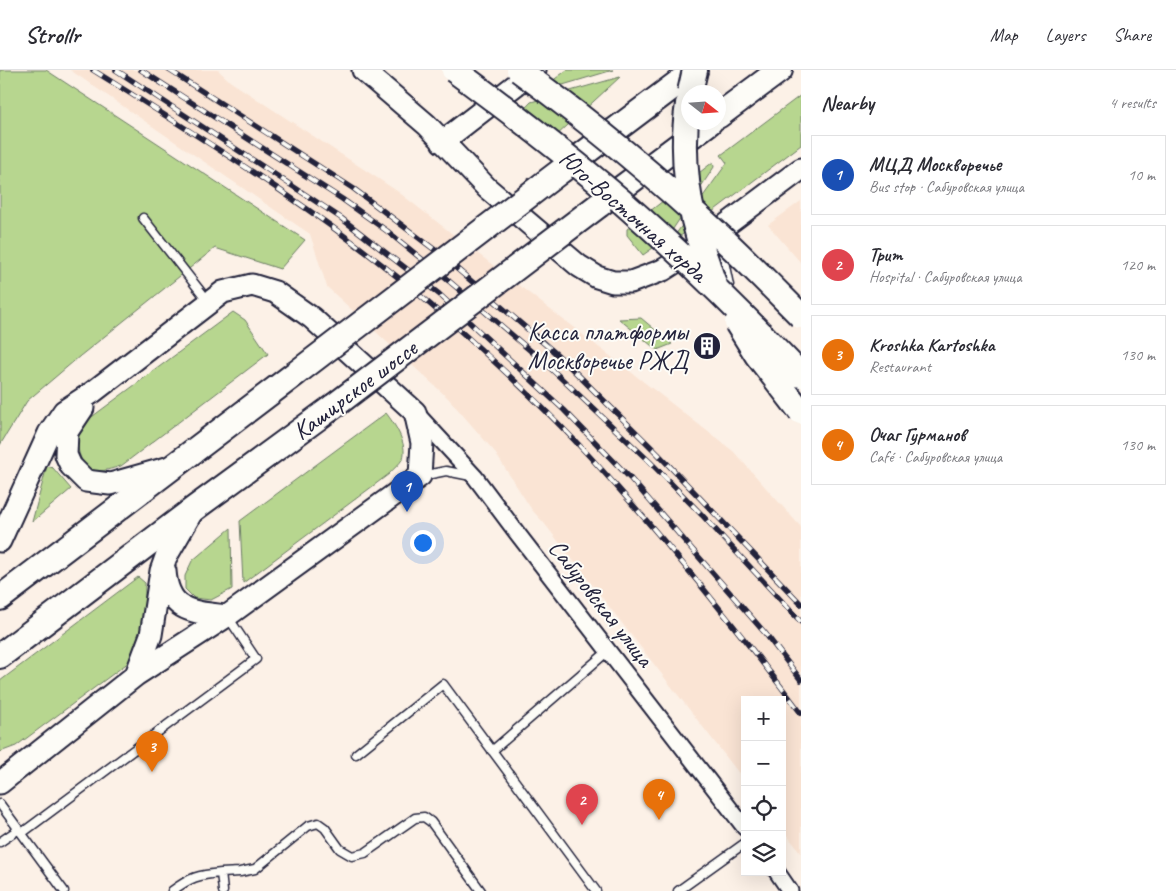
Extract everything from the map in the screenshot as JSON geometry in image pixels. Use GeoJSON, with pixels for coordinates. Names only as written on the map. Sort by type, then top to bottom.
{"type":"FeatureCollection","features":[{"type":"Feature","properties":{"kind":"main road"},"geometry":{"type":"LineString","coordinates":[[363,70],[426,125],[487,188],[579,266],[597,277],[613,282],[631,282],[663,270],[682,258],[801,169]]}},
{"type":"Feature","properties":{"kind":"main road","name":"Юго-Восточная хорда"},"geometry":{"type":"LineString","coordinates":[[454,70],[530,127],[627,207],[709,282],[801,375]]}},
{"type":"Feature","properties":{"kind":"main road","name":"Юго-Восточная хорда"},"geometry":{"type":"LineString","coordinates":[[519,70],[617,146],[679,198],[801,316]]}},
{"type":"Feature","properties":{"kind":"main road"},"geometry":{"type":"LineString","coordinates":[[442,142],[535,70]]}},
{"type":"Feature","properties":{"kind":"main road"},"geometry":{"type":"LineString","coordinates":[[692,85],[695,70]]}},
{"type":"Feature","properties":{"kind":"main road","name":"Каширское шоссе"},"geometry":{"type":"LineString","coordinates":[[0,598],[695,70]]}},
{"type":"Feature","properties":{"kind":"main road"},"geometry":{"type":"LineString","coordinates":[[726,110],[780,70]]}},
{"type":"Feature","properties":{"kind":"main road"},"geometry":{"type":"LineString","coordinates":[[686,130],[685,150],[693,217],[713,281],[757,355],[801,412]]}},
{"type":"Feature","properties":{"kind":"main road","name":"Каширское шоссе"},"geometry":{"type":"LineString","coordinates":[[0,656],[699,130]]}},
{"type":"Feature","properties":{"kind":"main road"},"geometry":{"type":"LineString","coordinates":[[0,541],[49,433],[64,411],[93,392],[223,292],[252,285],[275,292],[312,318],[415,412],[422,443],[420,476],[226,616],[136,675],[4,777]]}},
{"type":"Feature","properties":{"kind":"main road"},"geometry":{"type":"LineString","coordinates":[[93,392],[67,432],[66,455],[72,466],[86,481],[110,484],[178,464]]}},
{"type":"Feature","properties":{"kind":"main road"},"geometry":{"type":"LineString","coordinates":[[136,675],[151,635],[161,571],[166,557],[195,508]]}},
{"type":"Feature","properties":{"kind":"main road"},"geometry":{"type":"LineString","coordinates":[[166,557],[167,586],[171,596],[177,603],[185,609],[197,613],[226,616]]}},
{"type":"Feature","properties":{"kind":"street","name":"Сабуровская улица"},"geometry":{"type":"LineString","coordinates":[[415,412],[475,477],[741,823]]}},
{"type":"Feature","properties":{"kind":"street"},"geometry":{"type":"LineString","coordinates":[[780,876],[790,891]]}},
{"type":"Feature","properties":{"kind":"lane"},"geometry":{"type":"LineString","coordinates":[[142,218],[210,302]]}},
{"type":"Feature","properties":{"kind":"lane"},"geometry":{"type":"LineString","coordinates":[[709,238],[724,261],[729,285]]}},
{"type":"Feature","properties":{"kind":"lane"},"geometry":{"type":"LineString","coordinates":[[420,476],[446,471],[475,477]]}},
{"type":"Feature","properties":{"kind":"lane"},"geometry":{"type":"LineString","coordinates":[[0,842],[20,831],[256,659],[226,616]]}},
{"type":"Feature","properties":{"kind":"lane"},"geometry":{"type":"LineString","coordinates":[[492,751],[608,652]]}},
{"type":"Feature","properties":{"kind":"lane"},"geometry":{"type":"LineString","coordinates":[[356,754],[443,684],[596,891]]}},
{"type":"Feature","properties":{"kind":"lane"},"geometry":{"type":"LineString","coordinates":[[0,804],[64,891]]}},
{"type":"Feature","properties":{"kind":"lane"},"geometry":{"type":"LineString","coordinates":[[172,891],[188,879],[204,875],[255,869],[308,826],[318,823],[340,849],[352,856],[365,853],[415,818],[424,817],[431,822],[481,891]]}},
{"type":"Feature","properties":{"kind":"lane"},"geometry":{"type":"LineString","coordinates":[[678,891],[741,846]]}},
{"type":"Feature","properties":{"kind":"lane"},"geometry":{"type":"LineString","coordinates":[[221,874],[224,891]]}},
{"type":"Feature","properties":{"kind":"shaded area"},"geometry":{"type":"Polygon","coordinates":[[[70,70],[218,70],[231,82],[397,191],[733,451],[801,527],[801,853],[786,834],[786,696],[741,696],[741,776],[532,510],[494,451],[448,398],[327,287],[310,234],[70,70]]]}},
{"type":"Feature","properties":{"kind":"shaded area"},"geometry":{"type":"Polygon","coordinates":[[[801,201],[801,263],[768,225],[801,201]]]}},
{"type":"Feature","properties":{"kind":"green space"},"geometry":{"type":"Polygon","coordinates":[[[0,70],[46,70],[305,240],[280,269],[215,248],[27,401],[0,445],[0,70]]]}},
{"type":"Feature","properties":{"kind":"green space"},"geometry":{"type":"Polygon","coordinates":[[[567,70],[613,70],[536,93],[567,70]]]}},
{"type":"Feature","properties":{"kind":"green space"},"geometry":{"type":"Polygon","coordinates":[[[620,77],[542,149],[510,124],[531,102],[620,77]]]}},
{"type":"Feature","properties":{"kind":"green space"},"geometry":{"type":"Polygon","coordinates":[[[801,95],[801,145],[675,240],[673,238],[727,163],[721,155],[801,95]]]}},
{"type":"Feature","properties":{"kind":"green space"},"geometry":{"type":"Polygon","coordinates":[[[713,162],[714,167],[667,238],[643,255],[627,235],[627,229],[713,162]]]}},
{"type":"Feature","properties":{"kind":"green space"},"geometry":{"type":"Polygon","coordinates":[[[233,312],[245,320],[268,354],[121,466],[96,471],[84,464],[79,454],[78,443],[81,430],[89,419],[233,312]]]}},
{"type":"Feature","properties":{"kind":"green space"},"geometry":{"type":"Polygon","coordinates":[[[641,318],[672,344],[657,350],[619,319],[641,318]]]}},
{"type":"Feature","properties":{"kind":"green space"},"geometry":{"type":"Polygon","coordinates":[[[386,413],[396,428],[404,446],[403,458],[400,462],[389,474],[243,583],[240,521],[386,413]]]}},
{"type":"Feature","properties":{"kind":"green space"},"geometry":{"type":"Polygon","coordinates":[[[47,466],[53,468],[71,489],[32,522],[47,466]]]}},
{"type":"Feature","properties":{"kind":"green space"},"geometry":{"type":"Polygon","coordinates":[[[231,528],[232,589],[211,600],[194,598],[185,589],[185,576],[192,561],[231,528]]]}},
{"type":"Feature","properties":{"kind":"green space"},"geometry":{"type":"Polygon","coordinates":[[[138,577],[145,583],[144,624],[139,644],[129,662],[16,746],[0,752],[0,681],[138,577]]]}},
{"type":"Feature","properties":{"kind":"railway"},"geometry":{"type":"LineString","coordinates":[[93,70],[224,153],[309,210],[431,305],[513,379],[592,459],[647,521],[700,584],[801,713]]}},
{"type":"Feature","properties":{"kind":"railway"},"geometry":{"type":"LineString","coordinates":[[116,70],[341,218],[439,294],[564,410],[630,478],[765,633],[801,680]]}},
{"type":"Feature","properties":{"kind":"railway"},"geometry":{"type":"LineString","coordinates":[[141,70],[342,199],[387,231],[449,281],[546,364],[650,462],[801,622]]}},
{"type":"Feature","properties":{"kind":"railway"},"geometry":{"type":"LineString","coordinates":[[169,70],[354,189],[435,250],[560,357],[658,454],[801,604]]}},
{"type":"Feature","properties":{"kind":"place","name":"Касса платформы Москворечье РЖД"},"geometry":{"type":"Point","coordinates":[707,346]}},
{"type":"Feature","properties":{"kind":"place","name":"МЦД Москворечье"},"geometry":{"type":"Point","coordinates":[407,512]}},
{"type":"Feature","properties":{"kind":"place","name":"Kroshka Kartoshka"},"geometry":{"type":"Point","coordinates":[152,772]}},
{"type":"Feature","properties":{"kind":"place","name":"Очаг Гурманов"},"geometry":{"type":"Point","coordinates":[659,820]}},
{"type":"Feature","properties":{"kind":"place","name":"Трит"},"geometry":{"type":"Point","coordinates":[582,825]}}]}
